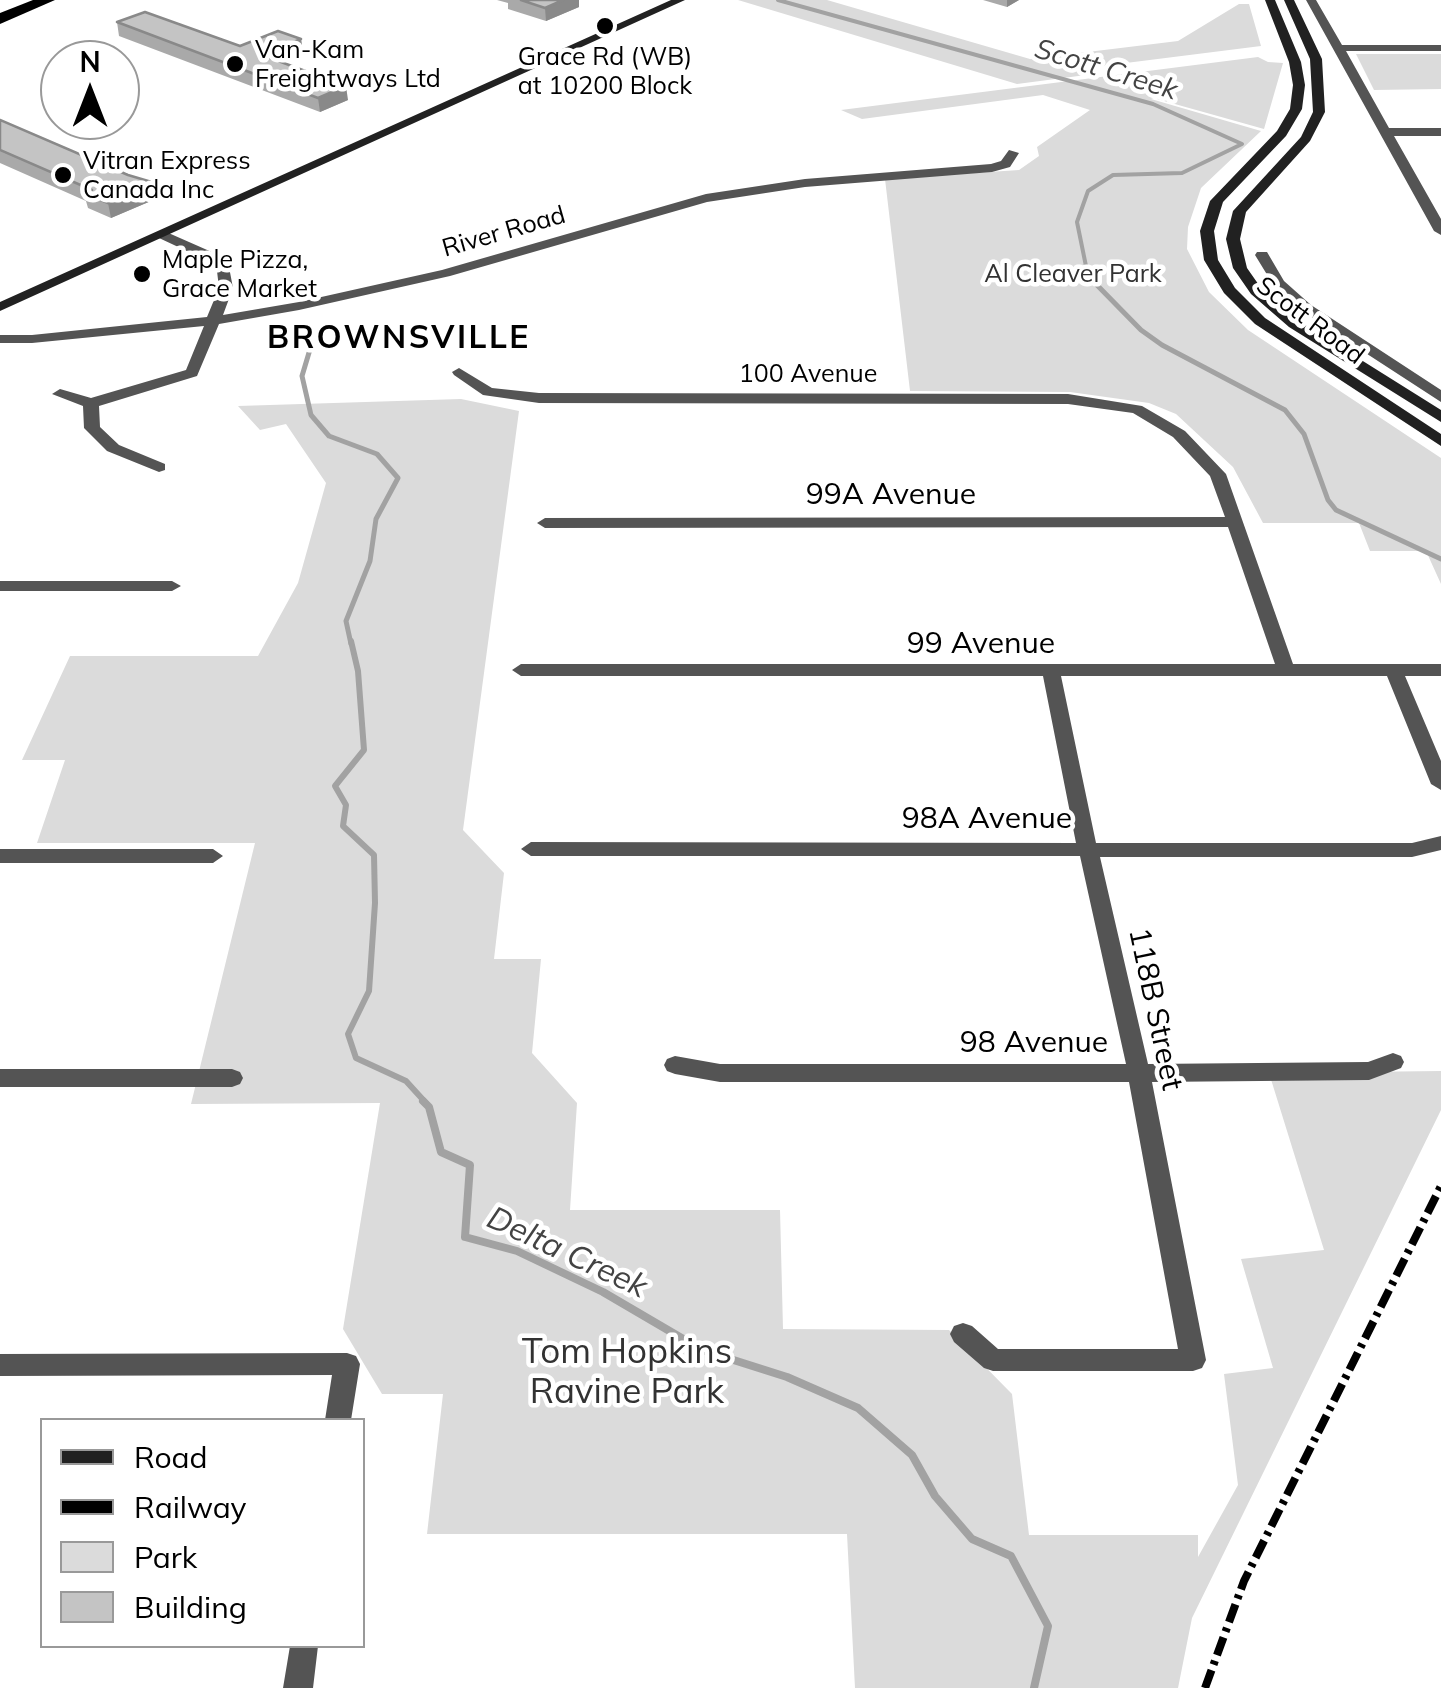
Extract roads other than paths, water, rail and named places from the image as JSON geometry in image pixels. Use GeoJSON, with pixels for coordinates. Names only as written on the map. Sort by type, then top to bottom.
{"type":"FeatureCollection","features":[{"type":"Feature","properties":{"kind":"highway"},"geometry":{"type":"LineString","coordinates":[[0,9],[23,0]]}},
{"type":"Feature","properties":{"kind":"highway"},"geometry":{"type":"LineString","coordinates":[[0,19],[47,0]]}},
{"type":"Feature","properties":{"kind":"main road"},"geometry":{"type":"LineString","coordinates":[[0,308],[680,0]]}},
{"type":"Feature","properties":{"kind":"main road","name":"Scott Road"},"geometry":{"type":"LineString","coordinates":[[1270,0],[1293,55],[1299,85],[1296,109],[1282,134],[1217,201],[1207,231],[1211,260],[1222,280],[1260,321],[1441,441]]}},
{"type":"Feature","properties":{"kind":"main road","name":"Scott Road"},"geometry":{"type":"LineString","coordinates":[[1290,0],[1313,53],[1320,86],[1319,112],[1306,138],[1240,211],[1233,239],[1240,268],[1256,290],[1294,324],[1441,418]]}},
{"type":"Feature","properties":{"kind":"street"},"geometry":{"type":"LineString","coordinates":[[1311,0],[1441,232]]}},
{"type":"Feature","properties":{"kind":"street"},"geometry":{"type":"LineString","coordinates":[[1338,48],[1441,48]]}},
{"type":"Feature","properties":{"kind":"street"},"geometry":{"type":"LineString","coordinates":[[1385,132],[1441,132]]}},
{"type":"Feature","properties":{"kind":"street","name":"River Road"},"geometry":{"type":"LineString","coordinates":[[0,339],[32,340],[210,321],[387,287],[706,198],[804,183],[992,168],[1006,164],[1013,153]]}},
{"type":"Feature","properties":{"kind":"street"},"geometry":{"type":"LineString","coordinates":[[1417,189],[1441,189]]}},
{"type":"Feature","properties":{"kind":"street"},"geometry":{"type":"LineString","coordinates":[[60,394],[91,403],[192,373],[226,288],[224,270],[209,256],[164,235]]}},
{"type":"Feature","properties":{"kind":"street","name":"Scott Road"},"geometry":{"type":"LineString","coordinates":[[1262,255],[1268,269],[1298,302],[1441,397]]}},
{"type":"Feature","properties":{"kind":"street","name":"100 Avenue"},"geometry":{"type":"LineString","coordinates":[[459,372],[483,390],[520,397],[1076,399],[1132,408],[1162,421],[1215,470],[1237,522]]}},
{"type":"Feature","properties":{"kind":"street"},"geometry":{"type":"LineString","coordinates":[[91,403],[92,428],[113,448],[158,467]]}},
{"type":"Feature","properties":{"kind":"street"},"geometry":{"type":"LineString","coordinates":[[1237,522],[1286,671]]}},
{"type":"Feature","properties":{"kind":"street","name":"99A Avenue"},"geometry":{"type":"LineString","coordinates":[[545,524],[1237,522]]}},
{"type":"Feature","properties":{"kind":"street"},"geometry":{"type":"LineString","coordinates":[[0,586],[172,586]]}},
{"type":"Feature","properties":{"kind":"street","name":"99 Avenue"},"geometry":{"type":"LineString","coordinates":[[521,670],[1441,670]]}},
{"type":"Feature","properties":{"kind":"street"},"geometry":{"type":"LineString","coordinates":[[1394,670],[1441,784]]}},
{"type":"Feature","properties":{"kind":"street","name":"118B Street"},"geometry":{"type":"LineString","coordinates":[[963,1334],[994,1360],[1193,1360],[1139,1073],[1051,672]]}},
{"type":"Feature","properties":{"kind":"street","name":"98A Avenue"},"geometry":{"type":"LineString","coordinates":[[532,849],[1412,850],[1441,843]]}},
{"type":"Feature","properties":{"kind":"street"},"geometry":{"type":"LineString","coordinates":[[0,856],[213,856]]}},
{"type":"Feature","properties":{"kind":"street","name":"98 Avenue"},"geometry":{"type":"LineString","coordinates":[[675,1064],[720,1074],[1139,1073],[1369,1071],[1392,1062]]}},
{"type":"Feature","properties":{"kind":"street"},"geometry":{"type":"LineString","coordinates":[[0,1078],[232,1078]]}},
{"type":"Feature","properties":{"kind":"street"},"geometry":{"type":"LineString","coordinates":[[0,1365],[347,1364],[338,1418]]}},
{"type":"Feature","properties":{"kind":"street"},"geometry":{"type":"LineString","coordinates":[[298,1688],[304,1648]]}},
{"type":"Feature","properties":{"kind":"waterway","name":"Scott Creek"},"geometry":{"type":"LineString","coordinates":[[778,0],[1153,104],[1242,144],[1182,173],[1113,175],[1088,191],[1077,222],[1088,276],[1095,284]]}},
{"type":"Feature","properties":{"kind":"waterway","name":"Scott Creek"},"geometry":{"type":"LineString","coordinates":[[1093,281],[1141,330],[1162,345],[1285,410],[1304,434],[1328,500],[1336,510],[1441,559]]}},
{"type":"Feature","properties":{"kind":"waterway","name":"Delta Creek"},"geometry":{"type":"LineString","coordinates":[[296,325],[311,346],[302,376],[311,415],[329,436],[377,454],[398,478],[376,519],[370,561],[346,621],[351,644]]}},
{"type":"Feature","properties":{"kind":"waterway","name":"Delta Creek"},"geometry":{"type":"LineString","coordinates":[[351,641],[358,671],[364,750],[335,786],[346,805],[343,826],[374,855],[375,903],[369,991],[348,1034],[356,1058],[406,1081],[426,1103]]}},
{"type":"Feature","properties":{"kind":"waterway","name":"Delta Creek"},"geometry":{"type":"LineString","coordinates":[[423,1101],[429,1107],[441,1152],[470,1165],[465,1237],[517,1251],[603,1292],[702,1350],[787,1377],[858,1408],[912,1455],[935,1496],[972,1539],[1011,1556],[1048,1626],[1034,1688]]}},
{"type":"Feature","properties":{"kind":"railway"},"geometry":{"type":"LineString","coordinates":[[1205,1688],[1244,1581],[1441,1186]]}},
{"type":"Feature","properties":{"kind":"place","name":"Grace Rd (WB) at 10200 Block"},"geometry":{"type":"Point","coordinates":[605,26]}},
{"type":"Feature","properties":{"kind":"place","name":"Van-Kam Freightways Ltd"},"geometry":{"type":"Point","coordinates":[235,64]}},
{"type":"Feature","properties":{"kind":"place","name":"Vitran Express Canada Inc"},"geometry":{"type":"Point","coordinates":[63,175]}},
{"type":"Feature","properties":{"kind":"place","name":"Maple Pizza, Grace Market"},"geometry":{"type":"Point","coordinates":[142,274]}},
{"type":"Feature","properties":{"kind":"district","name":"BROWNSVILLE"},"geometry":{"type":"Point","coordinates":[399,338]}},
{"type":"Feature","properties":{"kind":"park label","name":"Al Cleaver Park"},"geometry":{"type":"Point","coordinates":[1073,274]}},
{"type":"Feature","properties":{"kind":"park label","name":"Tom Hopkins Ravine Park"},"geometry":{"type":"Point","coordinates":[627,1372]}}]}
